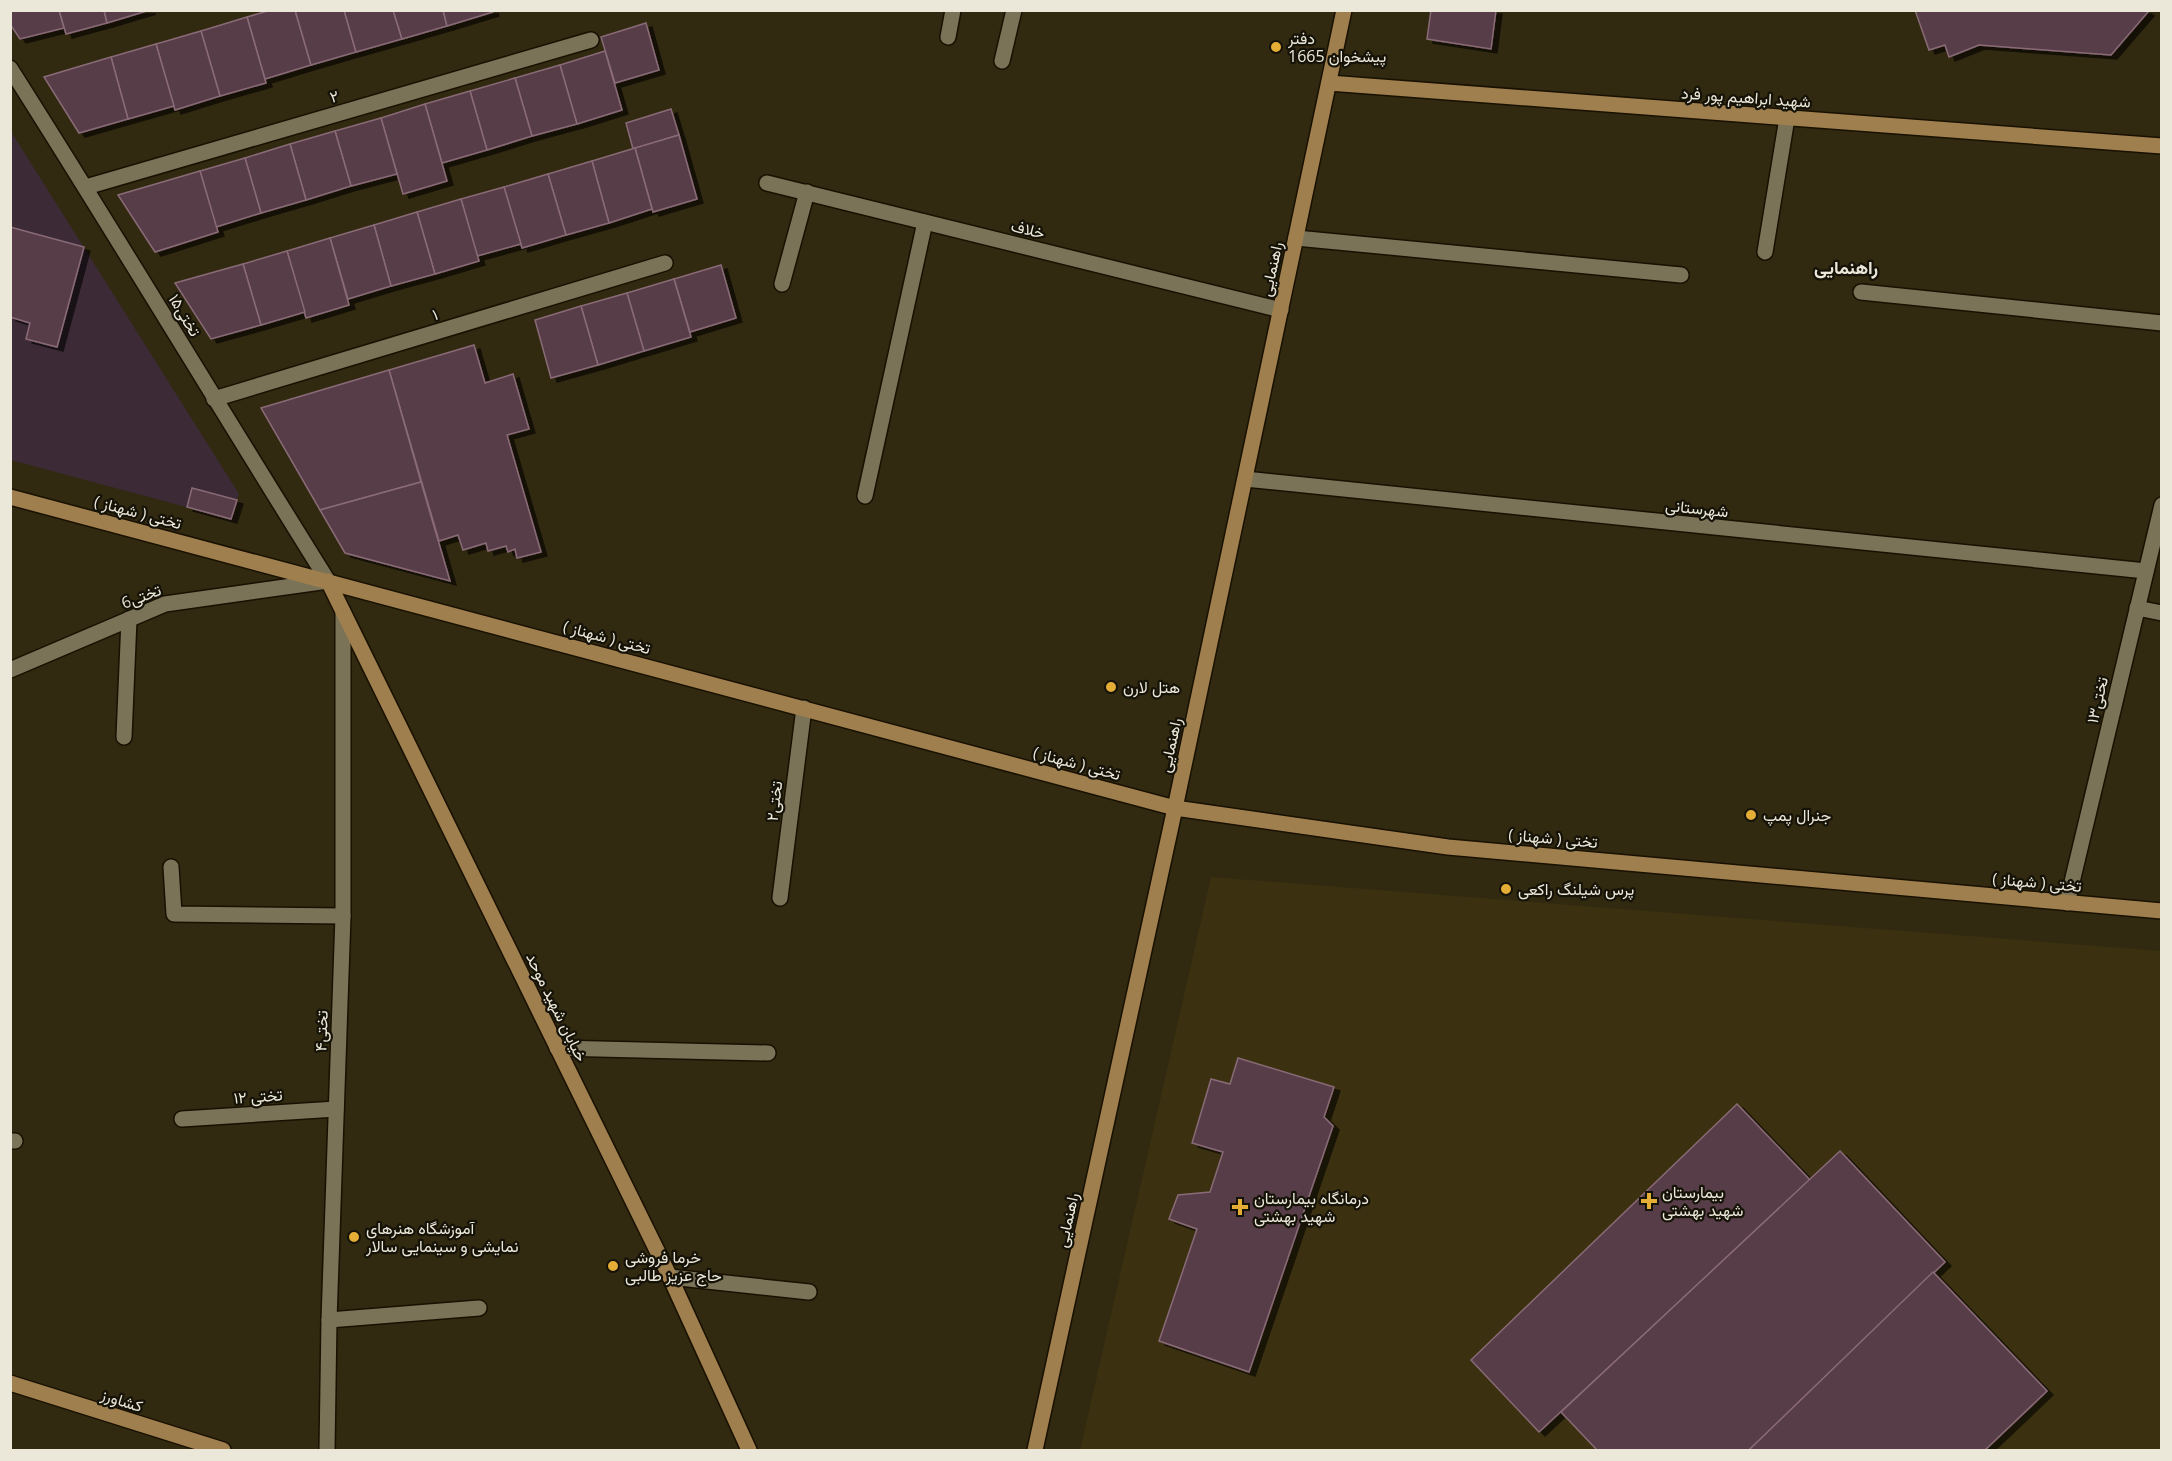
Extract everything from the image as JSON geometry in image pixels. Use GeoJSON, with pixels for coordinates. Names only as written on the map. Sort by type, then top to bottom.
{"type":"FeatureCollection","features":[{"type":"Feature","properties":{"kind":"street"},"geometry":{"type":"LineString","coordinates":[[948,37],[953,10]]}},
{"type":"Feature","properties":{"kind":"street"},"geometry":{"type":"LineString","coordinates":[[1002,61],[1014,10]]}},
{"type":"Feature","properties":{"kind":"street","name":"راهنمایی"},"geometry":{"type":"LineString","coordinates":[[1035,1450],[1175,808],[1344,10]]}},
{"type":"Feature","properties":{"kind":"street","name":"۲"},"geometry":{"type":"LineString","coordinates":[[86,187],[591,40]]}},
{"type":"Feature","properties":{"kind":"street","name":"تختی۱۵"},"geometry":{"type":"LineString","coordinates":[[10,68],[86,187],[214,399],[328,581]]}},
{"type":"Feature","properties":{"kind":"street","name":"شهید ابراهیم پور فرد"},"geometry":{"type":"LineString","coordinates":[[1329,84],[2162,146]]}},
{"type":"Feature","properties":{"kind":"street"},"geometry":{"type":"LineString","coordinates":[[1765,252],[1787,118]]}},
{"type":"Feature","properties":{"kind":"street","name":"خلاف"},"geometry":{"type":"LineString","coordinates":[[767,183],[1281,310]]}},
{"type":"Feature","properties":{"kind":"street"},"geometry":{"type":"LineString","coordinates":[[782,284],[807,192]]}},
{"type":"Feature","properties":{"kind":"street"},"geometry":{"type":"LineString","coordinates":[[865,496],[926,222]]}},
{"type":"Feature","properties":{"kind":"street"},"geometry":{"type":"LineString","coordinates":[[1296,238],[1681,275]]}},
{"type":"Feature","properties":{"kind":"street","name":"۱"},"geometry":{"type":"LineString","coordinates":[[214,399],[665,263]]}},
{"type":"Feature","properties":{"kind":"street"},"geometry":{"type":"LineString","coordinates":[[1861,292],[2162,323]]}},
{"type":"Feature","properties":{"kind":"street","name":"شهرستانی"},"geometry":{"type":"LineString","coordinates":[[1245,479],[2146,572]]}},
{"type":"Feature","properties":{"kind":"street","name":"تختی ( شهناز )"},"geometry":{"type":"LineString","coordinates":[[10,497],[1175,808],[1448,847],[2162,911]]}},
{"type":"Feature","properties":{"kind":"street","name":"تختی۱۳"},"geometry":{"type":"LineString","coordinates":[[2067,903],[2162,505]]}},
{"type":"Feature","properties":{"kind":"street","name":"خیابان شهید موحد"},"geometry":{"type":"LineString","coordinates":[[328,581],[670,1276],[749,1450]]}},
{"type":"Feature","properties":{"kind":"street","name":"6تختی"},"geometry":{"type":"LineString","coordinates":[[10,670],[165,604],[328,581]]}},
{"type":"Feature","properties":{"kind":"street"},"geometry":{"type":"LineString","coordinates":[[2137,608],[2162,613]]}},
{"type":"Feature","properties":{"kind":"street","name":"تختی۴"},"geometry":{"type":"LineString","coordinates":[[327,1450],[329,1320],[343,916],[343,612]]}},
{"type":"Feature","properties":{"kind":"street"},"geometry":{"type":"LineString","coordinates":[[124,737],[129,620]]}},
{"type":"Feature","properties":{"kind":"street","name":"تختی۲"},"geometry":{"type":"LineString","coordinates":[[780,898],[804,708]]}},
{"type":"Feature","properties":{"kind":"street"},"geometry":{"type":"LineString","coordinates":[[171,867],[174,914],[343,916]]}},
{"type":"Feature","properties":{"kind":"street"},"geometry":{"type":"LineString","coordinates":[[557,1048],[768,1053]]}},
{"type":"Feature","properties":{"kind":"street","name":"۱۲ تختی"},"geometry":{"type":"LineString","coordinates":[[182,1119],[336,1109]]}},
{"type":"Feature","properties":{"kind":"street"},"geometry":{"type":"LineString","coordinates":[[670,1276],[809,1292]]}},
{"type":"Feature","properties":{"kind":"street"},"geometry":{"type":"LineString","coordinates":[[329,1320],[479,1308]]}},
{"type":"Feature","properties":{"kind":"street","name":"کشاورز"},"geometry":{"type":"LineString","coordinates":[[10,1383],[223,1450]]}},
{"type":"Feature","properties":{"kind":"shaded area"},"geometry":{"type":"Polygon","coordinates":[[[10,130],[239,494],[231,519],[11,460],[10,130]]]}},
{"type":"Feature","properties":{"kind":"shaded area","name":"بیمارستان شهید بهشتی"},"geometry":{"type":"Polygon","coordinates":[[[1211,877],[2161,951],[2161,1450],[1080,1450],[1211,877]]]}},
{"type":"Feature","properties":{"kind":"building"},"geometry":{"type":"Polygon","coordinates":[[[10,10],[59,10],[64,28],[20,39],[10,24],[10,10]]]}},
{"type":"Feature","properties":{"kind":"building"},"geometry":{"type":"Polygon","coordinates":[[[59,10],[104,10],[107,23],[66,34],[59,10]]]}},
{"type":"Feature","properties":{"kind":"building"},"geometry":{"type":"Polygon","coordinates":[[[104,10],[150,10],[107,23],[104,10]]]}},
{"type":"Feature","properties":{"kind":"building"},"geometry":{"type":"Polygon","coordinates":[[[271,10],[295,10],[311,65],[265,79],[247,17],[271,10]]]}},
{"type":"Feature","properties":{"kind":"building"},"geometry":{"type":"Polygon","coordinates":[[[295,10],[344,10],[356,52],[311,65],[295,10]]]}},
{"type":"Feature","properties":{"kind":"building"},"geometry":{"type":"Polygon","coordinates":[[[344,10],[393,10],[402,39],[356,52],[344,10]]]}},
{"type":"Feature","properties":{"kind":"building"},"geometry":{"type":"Polygon","coordinates":[[[393,10],[443,10],[447,26],[402,39],[393,10]]]}},
{"type":"Feature","properties":{"kind":"building"},"geometry":{"type":"Polygon","coordinates":[[[443,10],[492,10],[493,12],[447,26],[443,10]]]}},
{"type":"Feature","properties":{"kind":"building"},"geometry":{"type":"Polygon","coordinates":[[[1431,10],[1496,10],[1491,49],[1427,39],[1431,10]]]}},
{"type":"Feature","properties":{"kind":"building"},"geometry":{"type":"Polygon","coordinates":[[[1915,10],[2145,10],[2148,12],[2111,55],[1979,45],[1949,57],[1945,45],[1929,50],[1915,10]]]}},
{"type":"Feature","properties":{"kind":"building"},"geometry":{"type":"Polygon","coordinates":[[[247,17],[266,83],[220,96],[201,31],[247,17]]]}},
{"type":"Feature","properties":{"kind":"building"},"geometry":{"type":"Polygon","coordinates":[[[646,23],[659,70],[615,83],[601,37],[646,23]]]}},
{"type":"Feature","properties":{"kind":"building"},"geometry":{"type":"Polygon","coordinates":[[[201,31],[220,96],[175,110],[156,44],[201,31]]]}},
{"type":"Feature","properties":{"kind":"building"},"geometry":{"type":"Polygon","coordinates":[[[156,44],[174,106],[128,119],[111,57],[156,44]]]}},
{"type":"Feature","properties":{"kind":"building"},"geometry":{"type":"Polygon","coordinates":[[[605,51],[622,110],[577,124],[560,65],[605,51]]]}},
{"type":"Feature","properties":{"kind":"building"},"geometry":{"type":"Polygon","coordinates":[[[111,57],[128,119],[79,133],[44,77],[111,57]]]}},
{"type":"Feature","properties":{"kind":"building"},"geometry":{"type":"Polygon","coordinates":[[[560,65],[577,124],[532,136],[515,78],[560,65]]]}},
{"type":"Feature","properties":{"kind":"building"},"geometry":{"type":"Polygon","coordinates":[[[515,78],[532,136],[487,150],[470,91],[515,78]]]}},
{"type":"Feature","properties":{"kind":"building"},"geometry":{"type":"Polygon","coordinates":[[[470,91],[487,150],[442,163],[425,104],[470,91]]]}},
{"type":"Feature","properties":{"kind":"building"},"geometry":{"type":"Polygon","coordinates":[[[425,104],[447,181],[403,194],[381,118],[425,104]]]}},
{"type":"Feature","properties":{"kind":"building"},"geometry":{"type":"Polygon","coordinates":[[[671,109],[679,135],[633,149],[626,123],[671,109]]]}},
{"type":"Feature","properties":{"kind":"building"},"geometry":{"type":"Polygon","coordinates":[[[381,118],[397,174],[351,186],[335,131],[381,118]]]}},
{"type":"Feature","properties":{"kind":"building"},"geometry":{"type":"Polygon","coordinates":[[[335,131],[351,186],[306,200],[290,144],[335,131]]]}},
{"type":"Feature","properties":{"kind":"building"},"geometry":{"type":"Polygon","coordinates":[[[679,135],[697,199],[653,212],[635,148],[679,135]]]}},
{"type":"Feature","properties":{"kind":"building"},"geometry":{"type":"Polygon","coordinates":[[[290,144],[306,200],[261,213],[245,158],[290,144]]]}},
{"type":"Feature","properties":{"kind":"building"},"geometry":{"type":"Polygon","coordinates":[[[635,148],[652,209],[609,223],[592,161],[635,148]]]}},
{"type":"Feature","properties":{"kind":"building"},"geometry":{"type":"Polygon","coordinates":[[[245,158],[261,213],[216,227],[200,171],[245,158]]]}},
{"type":"Feature","properties":{"kind":"building"},"geometry":{"type":"Polygon","coordinates":[[[592,161],[609,223],[566,235],[548,174],[592,161]]]}},
{"type":"Feature","properties":{"kind":"building"},"geometry":{"type":"Polygon","coordinates":[[[200,171],[218,232],[155,252],[118,195],[200,171]]]}},
{"type":"Feature","properties":{"kind":"building"},"geometry":{"type":"Polygon","coordinates":[[[548,174],[566,235],[522,248],[504,187],[548,174]]]}},
{"type":"Feature","properties":{"kind":"building"},"geometry":{"type":"Polygon","coordinates":[[[504,187],[521,244],[477,256],[461,199],[504,187]]]}},
{"type":"Feature","properties":{"kind":"building"},"geometry":{"type":"Polygon","coordinates":[[[461,199],[479,261],[435,274],[417,212],[461,199]]]}},
{"type":"Feature","properties":{"kind":"building"},"geometry":{"type":"Polygon","coordinates":[[[417,212],[435,274],[391,286],[374,225],[417,212]]]}},
{"type":"Feature","properties":{"kind":"building"},"geometry":{"type":"Polygon","coordinates":[[[374,225],[391,286],[348,299],[330,238],[374,225]]]}},
{"type":"Feature","properties":{"kind":"building"},"geometry":{"type":"Polygon","coordinates":[[[10,227],[84,247],[57,347],[26,339],[30,323],[10,317],[10,227]]]}},
{"type":"Feature","properties":{"kind":"building"},"geometry":{"type":"Polygon","coordinates":[[[330,238],[349,305],[306,318],[287,251],[330,238]]]}},
{"type":"Feature","properties":{"kind":"building"},"geometry":{"type":"Polygon","coordinates":[[[287,251],[305,312],[261,325],[243,264],[287,251]]]}},
{"type":"Feature","properties":{"kind":"building"},"geometry":{"type":"Polygon","coordinates":[[[243,264],[261,325],[211,339],[175,283],[243,264]]]}},
{"type":"Feature","properties":{"kind":"building"},"geometry":{"type":"Polygon","coordinates":[[[721,265],[736,318],[690,332],[674,279],[721,265]]]}},
{"type":"Feature","properties":{"kind":"building"},"geometry":{"type":"Polygon","coordinates":[[[674,279],[691,337],[644,351],[627,293],[674,279]]]}},
{"type":"Feature","properties":{"kind":"building"},"geometry":{"type":"Polygon","coordinates":[[[627,293],[644,351],[598,365],[581,306],[627,293]]]}},
{"type":"Feature","properties":{"kind":"building"},"geometry":{"type":"Polygon","coordinates":[[[581,306],[598,365],[551,378],[535,320],[581,306]]]}},
{"type":"Feature","properties":{"kind":"building"},"geometry":{"type":"Polygon","coordinates":[[[474,345],[485,383],[513,374],[529,429],[507,435],[541,552],[517,558],[515,549],[508,552],[506,546],[488,551],[486,543],[463,550],[458,535],[439,541],[389,370],[474,345]]]}},
{"type":"Feature","properties":{"kind":"building"},"geometry":{"type":"Polygon","coordinates":[[[389,370],[421,482],[320,510],[261,408],[389,370]]]}},
{"type":"Feature","properties":{"kind":"building"},"geometry":{"type":"Polygon","coordinates":[[[421,482],[450,581],[345,553],[320,510],[421,482]]]}},
{"type":"Feature","properties":{"kind":"building"},"geometry":{"type":"Polygon","coordinates":[[[192,488],[237,500],[231,519],[187,507],[192,488]]]}},
{"type":"Feature","properties":{"kind":"building","name":"درمانگاه بیمارستان شهید بهشتی"},"geometry":{"type":"Polygon","coordinates":[[[1238,1058],[1334,1087],[1324,1117],[1333,1126],[1249,1372],[1159,1341],[1197,1229],[1169,1219],[1178,1195],[1210,1192],[1223,1152],[1192,1143],[1211,1079],[1230,1084],[1238,1058]]]}},
{"type":"Feature","properties":{"kind":"building"},"geometry":{"type":"Polygon","coordinates":[[[1737,1104],[1810,1180],[1539,1432],[1471,1360],[1737,1104]]]}},
{"type":"Feature","properties":{"kind":"building","name":"بیمارستان شهید بهشتی"},"geometry":{"type":"Polygon","coordinates":[[[1840,1151],[1945,1262],[1749,1450],[1597,1450],[1561,1412],[1840,1151]]]}},
{"type":"Feature","properties":{"kind":"building"},"geometry":{"type":"Polygon","coordinates":[[[1933,1272],[2047,1391],[1985,1450],[1749,1450],[1933,1272]]]}},
{"type":"Feature","properties":{"kind":"place","name":"دفتر پیشخوان 1665"},"geometry":{"type":"Point","coordinates":[1276,47]}},
{"type":"Feature","properties":{"kind":"place","name":"هتل لارن"},"geometry":{"type":"Point","coordinates":[1111,687]}},
{"type":"Feature","properties":{"kind":"place","name":"جنرال پمپ"},"geometry":{"type":"Point","coordinates":[1751,815]}},
{"type":"Feature","properties":{"kind":"place","name":"پرس شیلنگ راکعی"},"geometry":{"type":"Point","coordinates":[1506,889]}},
{"type":"Feature","properties":{"kind":"place","name":"بیمارستان شهید بهشتی"},"geometry":{"type":"Point","coordinates":[1649,1201]}},
{"type":"Feature","properties":{"kind":"place","name":"درمانگاه بیمارستان شهید بهشتی"},"geometry":{"type":"Point","coordinates":[1240,1207]}},
{"type":"Feature","properties":{"kind":"place","name":"آموزشگاه هنرهای نمایشی و سینمایی سالار"},"geometry":{"type":"Point","coordinates":[354,1237]}},
{"type":"Feature","properties":{"kind":"place","name":"خرما فروشی حاج عزیز طالبی"},"geometry":{"type":"Point","coordinates":[613,1266]}},
{"type":"Feature","properties":{"kind":"district","name":"راهنمایی"},"geometry":{"type":"Point","coordinates":[1846,268]}}]}
